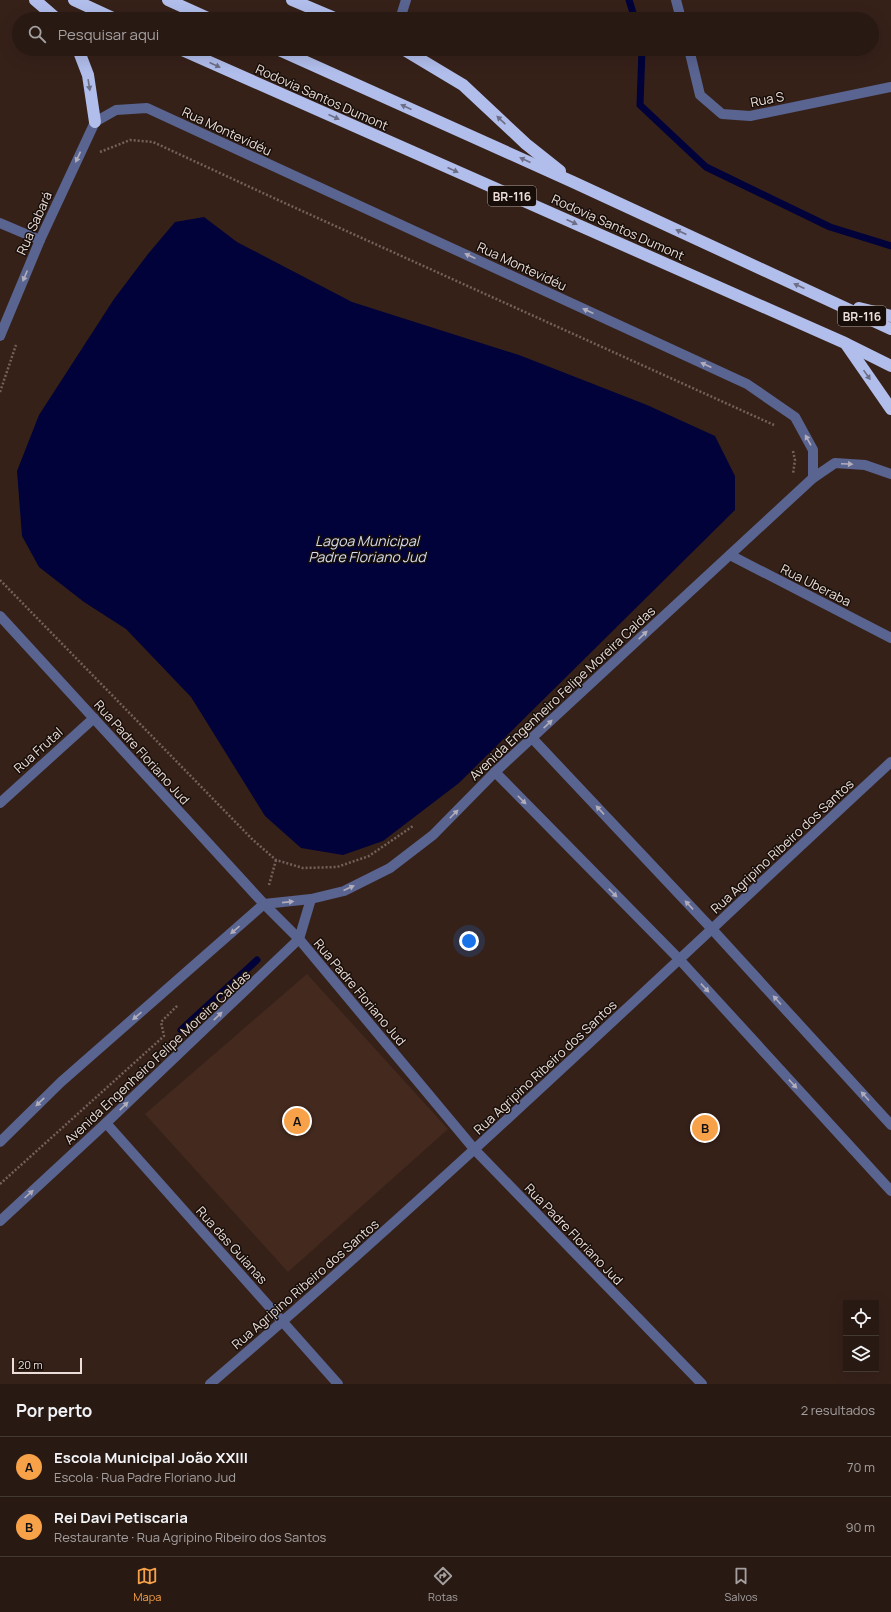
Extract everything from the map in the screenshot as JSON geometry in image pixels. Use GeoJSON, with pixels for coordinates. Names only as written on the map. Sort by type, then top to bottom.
{"type":"FeatureCollection","features":[{"type":"Feature","properties":{"kind":"highway"},"geometry":{"type":"LineString","coordinates":[[35,0],[49,12]]}},
{"type":"Feature","properties":{"kind":"highway"},"geometry":{"type":"LineString","coordinates":[[74,0],[100,12]]}},
{"type":"Feature","properties":{"kind":"highway"},"geometry":{"type":"LineString","coordinates":[[168,0],[195,12]]}},
{"type":"Feature","properties":{"kind":"highway"},"geometry":{"type":"LineString","coordinates":[[292,0],[320,12]]}},
{"type":"Feature","properties":{"kind":"highway"},"geometry":{"type":"LineString","coordinates":[[81,56],[88,75],[95,122]]}},
{"type":"Feature","properties":{"kind":"highway","name":"Rodovia Santos Dumont"},"geometry":{"type":"LineString","coordinates":[[196,56],[845,343],[891,366]]}},
{"type":"Feature","properties":{"kind":"highway","name":"Rodovia Santos Dumont"},"geometry":{"type":"LineString","coordinates":[[293,56],[573,182],[891,329]]}},
{"type":"Feature","properties":{"kind":"highway"},"geometry":{"type":"LineString","coordinates":[[415,56],[463,85],[526,144],[573,182]]}},
{"type":"Feature","properties":{"kind":"highway"},"geometry":{"type":"LineString","coordinates":[[834,303],[891,316]]}},
{"type":"Feature","properties":{"kind":"highway"},"geometry":{"type":"LineString","coordinates":[[845,343],[891,409]]}},
{"type":"Feature","properties":{"kind":"street"},"geometry":{"type":"LineString","coordinates":[[402,12],[406,0]]}},
{"type":"Feature","properties":{"kind":"street"},"geometry":{"type":"LineString","coordinates":[[676,0],[679,12]]}},
{"type":"Feature","properties":{"kind":"street","name":"Rua S"},"geometry":{"type":"LineString","coordinates":[[691,56],[700,96],[722,114],[750,116],[891,87]]}},
{"type":"Feature","properties":{"kind":"street","name":"Rua Montevidéu"},"geometry":{"type":"LineString","coordinates":[[95,122],[116,110],[147,108],[747,384],[795,417],[813,450],[813,478]]}},
{"type":"Feature","properties":{"kind":"street","name":"Rua Sabará"},"geometry":{"type":"LineString","coordinates":[[0,336],[40,240],[95,122]]}},
{"type":"Feature","properties":{"kind":"street"},"geometry":{"type":"LineString","coordinates":[[0,223],[40,240]]}},
{"type":"Feature","properties":{"kind":"street"},"geometry":{"type":"LineString","coordinates":[[813,478],[835,463],[865,465],[891,474]]}},
{"type":"Feature","properties":{"kind":"street","name":"Avenida Engenheiro Felipe Moreira Caldas"},"geometry":{"type":"LineString","coordinates":[[264,904],[311,899],[344,891],[390,868],[433,835],[495,772],[813,478]]}},
{"type":"Feature","properties":{"kind":"street","name":"Rua Uberaba"},"geometry":{"type":"LineString","coordinates":[[730,555],[891,638]]}},
{"type":"Feature","properties":{"kind":"street","name":"Rua Padre Floriano Jud"},"geometry":{"type":"LineString","coordinates":[[0,616],[264,904],[299,939],[475,1150],[702,1384]]}},
{"type":"Feature","properties":{"kind":"street","name":"Rua Frutal"},"geometry":{"type":"LineString","coordinates":[[0,803],[94,718]]}},
{"type":"Feature","properties":{"kind":"street"},"geometry":{"type":"LineString","coordinates":[[532,738],[711,928],[891,1125]]}},
{"type":"Feature","properties":{"kind":"street","name":"Rua Agripino Ribeiro dos Santos"},"geometry":{"type":"LineString","coordinates":[[210,1384],[475,1150],[711,928],[891,762]]}},
{"type":"Feature","properties":{"kind":"street"},"geometry":{"type":"LineString","coordinates":[[495,772],[679,959],[891,1191]]}},
{"type":"Feature","properties":{"kind":"street","name":"Avenida Engenheiro Felipe Moreira Caldas"},"geometry":{"type":"LineString","coordinates":[[0,1221],[106,1123],[299,939],[311,899]]}},
{"type":"Feature","properties":{"kind":"street"},"geometry":{"type":"LineString","coordinates":[[0,1142],[61,1082],[264,904]]}},
{"type":"Feature","properties":{"kind":"street","name":"Rua das Guianas"},"geometry":{"type":"LineString","coordinates":[[106,1123],[338,1384]]}},
{"type":"Feature","properties":{"kind":"path"},"geometry":{"type":"LineString","coordinates":[[99,152],[130,140],[153,142],[780,428]]}},
{"type":"Feature","properties":{"kind":"path"},"geometry":{"type":"LineString","coordinates":[[0,392],[18,341]]}},
{"type":"Feature","properties":{"kind":"path"},"geometry":{"type":"LineString","coordinates":[[792,448],[794,460],[792,475]]}},
{"type":"Feature","properties":{"kind":"path"},"geometry":{"type":"LineString","coordinates":[[0,580],[252,839],[276,860],[303,868],[337,867],[369,856],[414,826]]}},
{"type":"Feature","properties":{"kind":"path"},"geometry":{"type":"LineString","coordinates":[[0,1184],[164,1036],[161,1022],[183,999]]}},
{"type":"Feature","properties":{"kind":"shaded area"},"geometry":{"type":"Polygon","coordinates":[[[307,974],[448,1129],[288,1272],[145,1114],[307,974]]]}},
{"type":"Feature","properties":{"kind":"water","name":"Lagoa Municipal Padre Floriano Jud"},"geometry":{"type":"Polygon","coordinates":[[[204,217],[237,242],[352,302],[519,355],[647,405],[715,436],[735,476],[735,510],[459,783],[383,841],[343,855],[301,848],[265,816],[191,697],[126,629],[84,602],[39,567],[22,536],[17,471],[39,415],[114,299],[148,254],[175,222],[204,217]]]}},
{"type":"Feature","properties":{"kind":"waterway"},"geometry":{"type":"LineString","coordinates":[[629,0],[633,12]]}},
{"type":"Feature","properties":{"kind":"waterway"},"geometry":{"type":"LineString","coordinates":[[642,56],[640,105],[706,167],[830,227],[891,246]]}},
{"type":"Feature","properties":{"kind":"waterway"},"geometry":{"type":"LineString","coordinates":[[181,1030],[257,960]]}},
{"type":"Feature","properties":{"kind":"place","name":"Escola Municipal João XXIII"},"geometry":{"type":"Point","coordinates":[297,1121]}},
{"type":"Feature","properties":{"kind":"place","name":"Rei Davi Petiscaria"},"geometry":{"type":"Point","coordinates":[705,1128]}}]}
